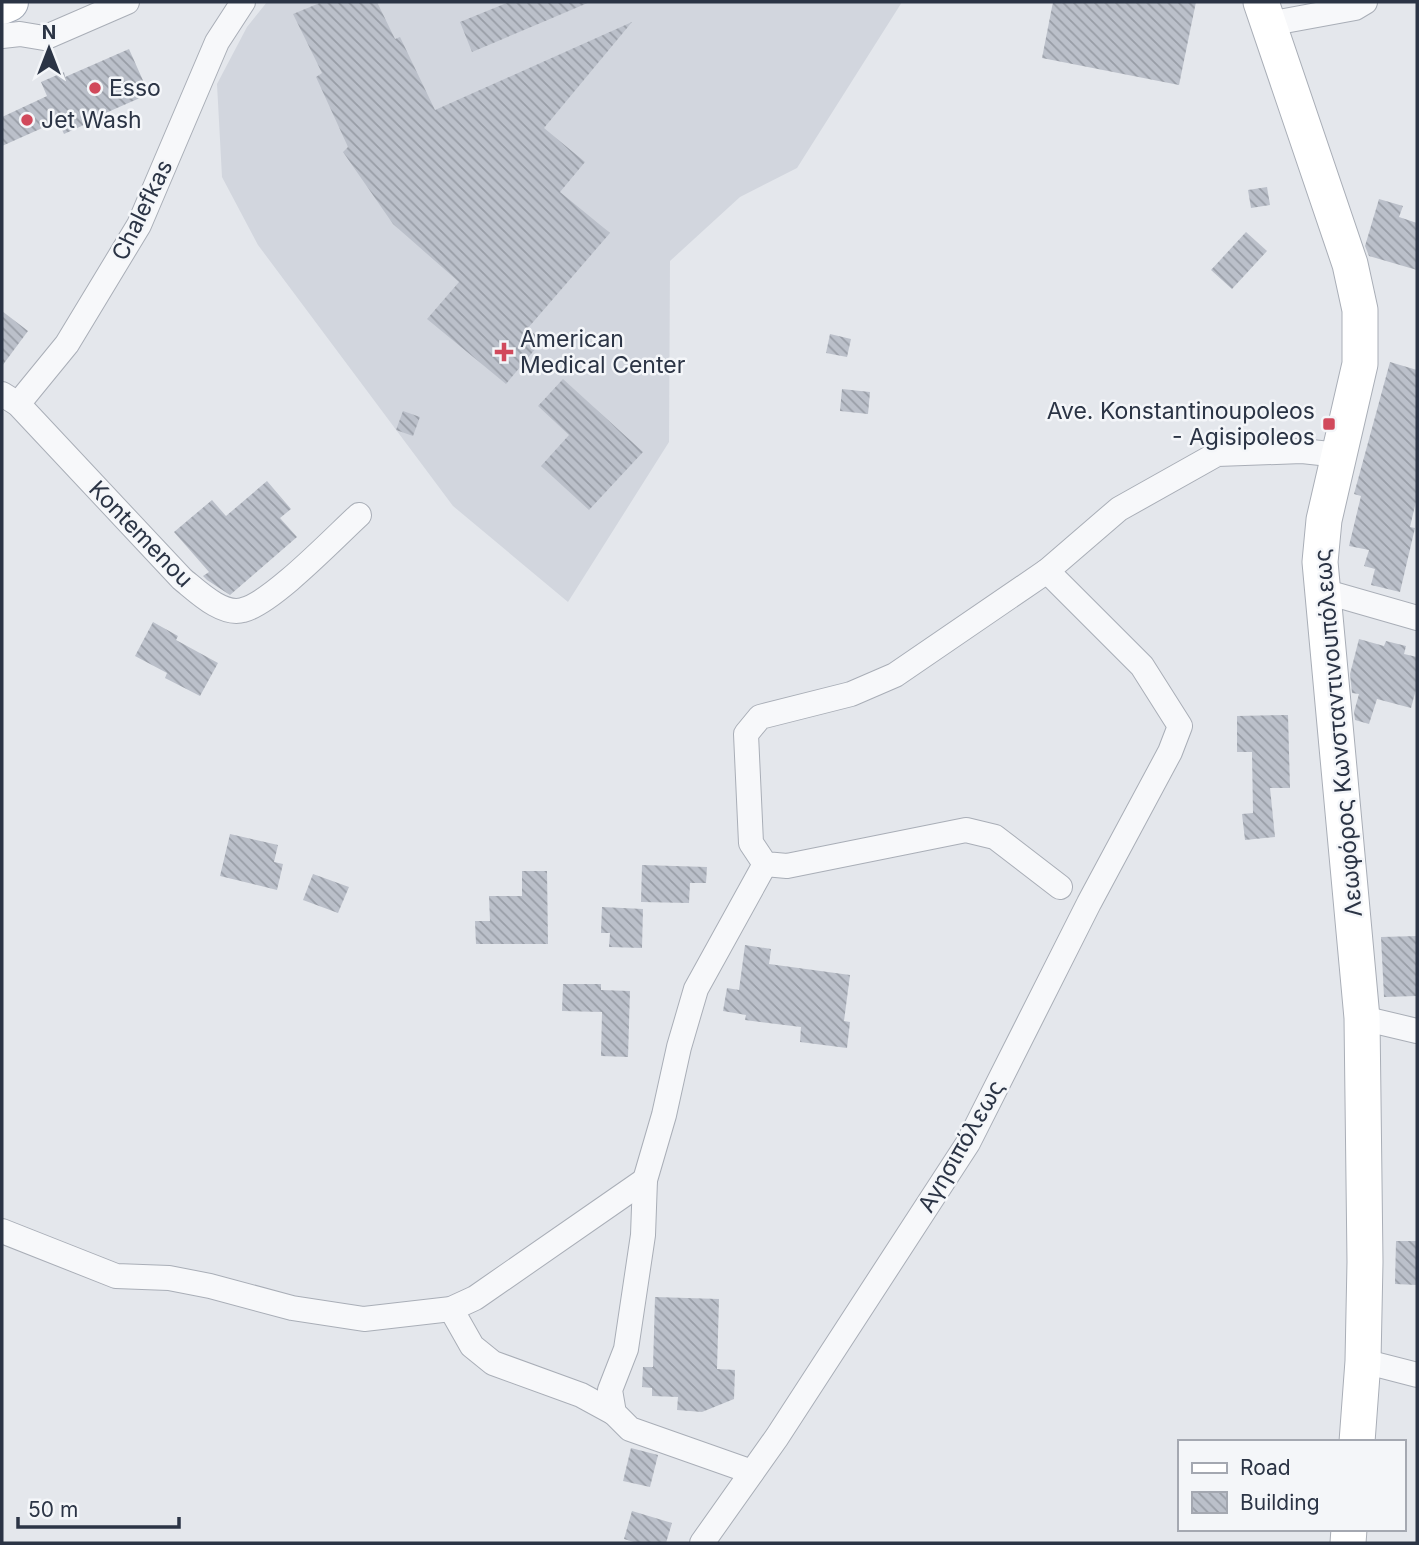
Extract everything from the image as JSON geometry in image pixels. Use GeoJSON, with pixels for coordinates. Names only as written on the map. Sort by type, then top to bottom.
{"type":"FeatureCollection","features":[{"type":"Feature","properties":{"kind":"main road"},"geometry":{"type":"LineString","coordinates":[[2,5],[9,2]]}},
{"type":"Feature","properties":{"kind":"street"},"geometry":{"type":"LineString","coordinates":[[2,36],[20,34],[44,38],[127,2]]}},
{"type":"Feature","properties":{"kind":"street","name":"Chalefkas"},"geometry":{"type":"LineString","coordinates":[[10,399],[67,344],[139,225],[217,42],[243,2]]}},
{"type":"Feature","properties":{"kind":"street"},"geometry":{"type":"LineString","coordinates":[[1265,13],[1354,8],[1365,2]]}},
{"type":"Feature","properties":{"kind":"street","name":"Λεωφόρος Κωνσταντινουπόλεως"},"geometry":{"type":"LineString","coordinates":[[1265,13],[1350,264],[1360,310],[1360,364],[1324,520],[1320,562],[1362,1018],[1365,1262],[1363,1361],[1357,1440]]}},
{"type":"Feature","properties":{"kind":"street","name":"Kontemenou"},"geometry":{"type":"LineString","coordinates":[[10,399],[182,579],[205,598],[225,608],[242,611],[274,593],[359,514]]}},
{"type":"Feature","properties":{"kind":"street"},"geometry":{"type":"LineString","coordinates":[[765,864],[751,843],[746,734],[760,717],[851,694],[895,675],[1047,570],[1119,509],[1217,454],[1302,451],[1339,455]]}},
{"type":"Feature","properties":{"kind":"street","name":"Αγησιπόλεως"},"geometry":{"type":"LineString","coordinates":[[702,1543],[752,1472],[968,1143],[1089,902],[1170,752],[1180,726],[1142,666],[1047,570]]}},
{"type":"Feature","properties":{"kind":"street"},"geometry":{"type":"LineString","coordinates":[[1322,591],[1417,618]]}},
{"type":"Feature","properties":{"kind":"street"},"geometry":{"type":"LineString","coordinates":[[765,864],[787,866],[966,830],[995,837],[1060,887]]}},
{"type":"Feature","properties":{"kind":"street"},"geometry":{"type":"LineString","coordinates":[[614,1413],[610,1390],[626,1349],[643,1235],[645,1180],[696,989],[765,864]]}},
{"type":"Feature","properties":{"kind":"street"},"geometry":{"type":"LineString","coordinates":[[1362,1018],[1417,1031]]}},
{"type":"Feature","properties":{"kind":"street"},"geometry":{"type":"LineString","coordinates":[[2,1231],[116,1276],[183,1280],[292,1308],[364,1319],[451,1309],[475,1298],[645,1180]]}},
{"type":"Feature","properties":{"kind":"street"},"geometry":{"type":"LineString","coordinates":[[451,1309],[472,1346],[494,1363],[582,1395],[614,1413],[630,1429],[752,1472]]}},
{"type":"Feature","properties":{"kind":"street"},"geometry":{"type":"LineString","coordinates":[[1363,1361],[1417,1375]]}},
{"type":"Feature","properties":{"kind":"shaded area","name":"American Medical Center"},"geometry":{"type":"Polygon","coordinates":[[[267,2],[902,2],[797,168],[740,197],[670,261],[669,442],[568,602],[453,506],[258,245],[222,177],[217,84],[247,27],[267,2]]]}},
{"type":"Feature","properties":{"kind":"building"},"geometry":{"type":"Polygon","coordinates":[[[322,2],[377,2],[395,39],[400,37],[435,110],[632,22],[544,128],[585,162],[560,192],[610,233],[528,328],[542,341],[506,384],[427,319],[459,282],[393,224],[343,152],[348,147],[316,77],[322,73],[293,14],[322,2]]]}},
{"type":"Feature","properties":{"kind":"building"},"geometry":{"type":"Polygon","coordinates":[[[509,2],[590,2],[472,52],[460,22],[509,2]]]}},
{"type":"Feature","properties":{"kind":"building"},"geometry":{"type":"Polygon","coordinates":[[[1053,2],[1196,2],[1179,85],[1042,58],[1053,2]]]}},
{"type":"Feature","properties":{"kind":"building","name":"Esso"},"geometry":{"type":"Polygon","coordinates":[[[129,49],[149,94],[64,134],[58,121],[2,146],[2,117],[47,96],[41,82],[64,72],[65,77],[129,49]]]}},
{"type":"Feature","properties":{"kind":"building"},"geometry":{"type":"Polygon","coordinates":[[[1267,187],[1270,205],[1251,208],[1248,190],[1267,187]]]}},
{"type":"Feature","properties":{"kind":"building"},"geometry":{"type":"Polygon","coordinates":[[[1379,199],[1403,206],[1399,217],[1417,223],[1417,270],[1369,256],[1365,246],[1379,199]]]}},
{"type":"Feature","properties":{"kind":"building"},"geometry":{"type":"Polygon","coordinates":[[[1246,232],[1267,251],[1232,289],[1211,270],[1246,232]]]}},
{"type":"Feature","properties":{"kind":"building"},"geometry":{"type":"Polygon","coordinates":[[[2,311],[28,331],[2,366],[2,311]]]}},
{"type":"Feature","properties":{"kind":"building"},"geometry":{"type":"Polygon","coordinates":[[[830,334],[851,339],[847,357],[826,353],[830,334]]]}},
{"type":"Feature","properties":{"kind":"building"},"geometry":{"type":"Polygon","coordinates":[[[1390,362],[1417,370],[1417,497],[1410,527],[1415,528],[1400,592],[1371,585],[1375,569],[1364,566],[1369,550],[1349,546],[1361,496],[1354,494],[1390,362]]]}},
{"type":"Feature","properties":{"kind":"building"},"geometry":{"type":"Polygon","coordinates":[[[563,379],[643,452],[589,510],[541,466],[569,435],[538,406],[563,379]]]}},
{"type":"Feature","properties":{"kind":"building"},"geometry":{"type":"Polygon","coordinates":[[[842,389],[870,392],[868,414],[840,411],[842,389]]]}},
{"type":"Feature","properties":{"kind":"building"},"geometry":{"type":"Polygon","coordinates":[[[403,411],[420,417],[413,436],[396,430],[403,411]]]}},
{"type":"Feature","properties":{"kind":"building"},"geometry":{"type":"Polygon","coordinates":[[[267,481],[291,509],[280,518],[297,537],[230,595],[203,576],[209,572],[174,532],[212,500],[226,516],[267,481]]]}},
{"type":"Feature","properties":{"kind":"building"},"geometry":{"type":"Polygon","coordinates":[[[153,622],[178,636],[176,640],[218,663],[200,696],[165,678],[167,673],[135,656],[153,622]]]}},
{"type":"Feature","properties":{"kind":"building"},"geometry":{"type":"Polygon","coordinates":[[[1359,639],[1384,646],[1386,641],[1406,646],[1404,654],[1417,657],[1417,686],[1411,708],[1377,699],[1369,724],[1355,720],[1354,712],[1359,694],[1352,693],[1350,674],[1359,639]]]}},
{"type":"Feature","properties":{"kind":"building"},"geometry":{"type":"Polygon","coordinates":[[[1288,715],[1290,788],[1270,788],[1275,837],[1245,840],[1242,814],[1253,813],[1252,752],[1237,752],[1237,716],[1288,715]]]}},
{"type":"Feature","properties":{"kind":"building"},"geometry":{"type":"Polygon","coordinates":[[[230,834],[278,845],[274,862],[283,864],[277,890],[220,876],[230,834]]]}},
{"type":"Feature","properties":{"kind":"building"},"geometry":{"type":"Polygon","coordinates":[[[642,865],[707,867],[706,883],[690,883],[689,903],[641,902],[642,865]]]}},
{"type":"Feature","properties":{"kind":"building"},"geometry":{"type":"Polygon","coordinates":[[[522,871],[547,871],[548,944],[476,944],[475,921],[490,921],[489,896],[522,896],[522,871]]]}},
{"type":"Feature","properties":{"kind":"building"},"geometry":{"type":"Polygon","coordinates":[[[313,874],[349,887],[338,913],[303,900],[313,874]]]}},
{"type":"Feature","properties":{"kind":"building"},"geometry":{"type":"Polygon","coordinates":[[[602,907],[643,909],[642,948],[609,947],[610,933],[601,933],[602,907]]]}},
{"type":"Feature","properties":{"kind":"building"},"geometry":{"type":"Polygon","coordinates":[[[1417,936],[1417,996],[1384,997],[1381,937],[1417,936]]]}},
{"type":"Feature","properties":{"kind":"building"},"geometry":{"type":"Polygon","coordinates":[[[745,945],[771,949],[769,964],[850,975],[844,1021],[850,1022],[847,1048],[800,1042],[801,1027],[745,1020],[746,1015],[723,1011],[727,988],[739,990],[745,945]]]}},
{"type":"Feature","properties":{"kind":"building"},"geometry":{"type":"Polygon","coordinates":[[[563,984],[601,984],[601,990],[630,991],[628,1057],[601,1056],[602,1012],[562,1011],[563,984]]]}},
{"type":"Feature","properties":{"kind":"building"},"geometry":{"type":"Polygon","coordinates":[[[1396,1241],[1417,1241],[1417,1285],[1395,1284],[1396,1241]]]}},
{"type":"Feature","properties":{"kind":"building"},"geometry":{"type":"Polygon","coordinates":[[[655,1297],[719,1299],[717,1369],[735,1370],[734,1399],[702,1412],[677,1410],[678,1397],[652,1396],[652,1388],[642,1387],[643,1367],[653,1367],[655,1297]]]}},
{"type":"Feature","properties":{"kind":"building"},"geometry":{"type":"Polygon","coordinates":[[[631,1448],[658,1455],[650,1487],[623,1481],[631,1448]]]}},
{"type":"Feature","properties":{"kind":"building"},"geometry":{"type":"Polygon","coordinates":[[[632,1511],[672,1523],[666,1543],[637,1543],[624,1539],[632,1511]]]}},
{"type":"Feature","properties":{"kind":"place","name":"Esso"},"geometry":{"type":"Point","coordinates":[95,88]}},
{"type":"Feature","properties":{"kind":"place","name":"Jet Wash"},"geometry":{"type":"Point","coordinates":[27,120]}},
{"type":"Feature","properties":{"kind":"place","name":"American Medical Center"},"geometry":{"type":"Point","coordinates":[504,352]}},
{"type":"Feature","properties":{"kind":"place","name":"Ave. Konstantinoupoleos - Agisipoleos"},"geometry":{"type":"Point","coordinates":[1329,424]}}]}
